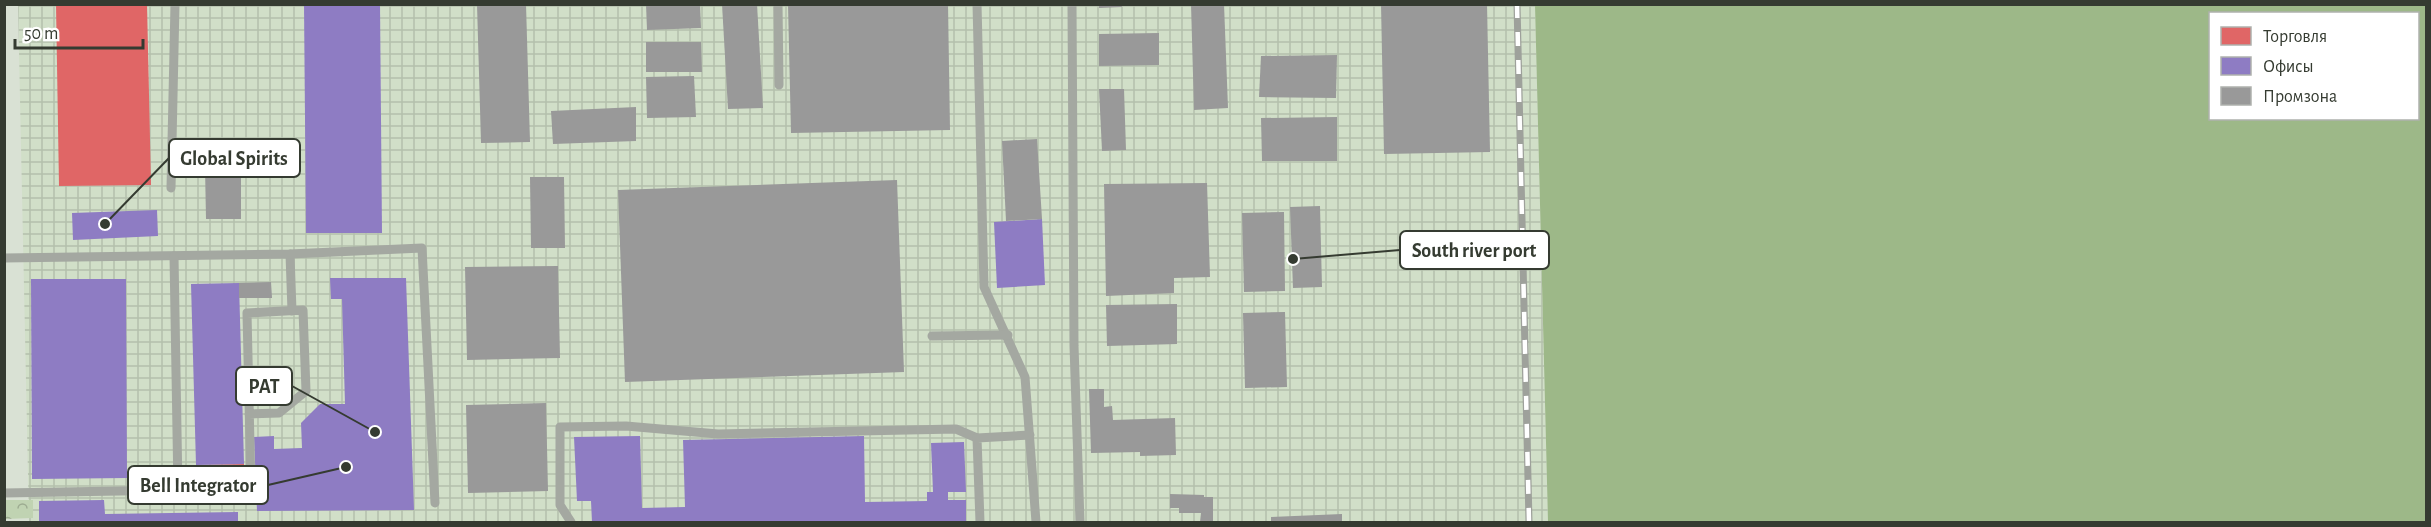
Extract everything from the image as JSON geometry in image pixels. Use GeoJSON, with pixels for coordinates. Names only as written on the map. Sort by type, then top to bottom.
{"type":"FeatureCollection","features":[{"type":"Feature","properties":{"kind":"lane"},"geometry":{"type":"LineString","coordinates":[[171,188],[175,4]]}},
{"type":"Feature","properties":{"kind":"lane"},"geometry":{"type":"LineString","coordinates":[[778,4],[779,85]]}},
{"type":"Feature","properties":{"kind":"lane"},"geometry":{"type":"LineString","coordinates":[[977,4],[984,287],[1008,335],[1025,377],[1036,522]]}},
{"type":"Feature","properties":{"kind":"lane"},"geometry":{"type":"LineString","coordinates":[[1072,4],[1074,346],[1080,522]]}},
{"type":"Feature","properties":{"kind":"lane"},"geometry":{"type":"LineString","coordinates":[[4,258],[290,254],[422,248],[435,503]]}},
{"type":"Feature","properties":{"kind":"lane"},"geometry":{"type":"LineString","coordinates":[[290,254],[292,311]]}},
{"type":"Feature","properties":{"kind":"lane"},"geometry":{"type":"LineString","coordinates":[[174,256],[178,490]]}},
{"type":"Feature","properties":{"kind":"lane"},"geometry":{"type":"LineString","coordinates":[[4,493],[251,489],[249,414],[247,313],[303,310],[306,391],[279,413],[249,414]]}},
{"type":"Feature","properties":{"kind":"lane"},"geometry":{"type":"LineString","coordinates":[[932,336],[1008,335]]}},
{"type":"Feature","properties":{"kind":"lane"},"geometry":{"type":"LineString","coordinates":[[571,522],[560,505],[560,427],[626,426],[718,434],[956,429],[976,438],[1030,435]]}},
{"type":"Feature","properties":{"kind":"lane"},"geometry":{"type":"LineString","coordinates":[[976,438],[980,522]]}},
{"type":"Feature","properties":{"kind":"shaded area"},"geometry":{"type":"Polygon","coordinates":[[[18,5],[1535,5],[1548,522],[29,522],[18,5]]]}},
{"type":"Feature","properties":{"kind":"shaded area"},"geometry":{"type":"Polygon","coordinates":[[[1535,5],[2426,5],[2426,522],[1548,522],[1535,5]]]}},
{"type":"Feature","properties":{"kind":"green space"},"geometry":{"type":"Polygon","coordinates":[[[5,500],[33,500],[33,518],[5,519],[5,500]]]}},
{"type":"Feature","properties":{"kind":"building: Торговля"},"geometry":{"type":"Polygon","coordinates":[[[56,4],[147,4],[151,185],[59,186],[56,4]]]}},
{"type":"Feature","properties":{"kind":"building: Торговля"},"geometry":{"type":"Polygon","coordinates":[[[244,464],[244,482],[197,484],[196,465],[244,464]]]}},
{"type":"Feature","properties":{"kind":"building: Офисы"},"geometry":{"type":"Polygon","coordinates":[[[304,4],[380,4],[382,233],[306,233],[304,4]]]}},
{"type":"Feature","properties":{"kind":"building: Офисы"},"geometry":{"type":"Polygon","coordinates":[[[157,210],[158,236],[73,240],[72,213],[157,210]]]}},
{"type":"Feature","properties":{"kind":"building: Офисы"},"geometry":{"type":"Polygon","coordinates":[[[1042,219],[1045,285],[997,288],[994,222],[1042,219]]]}},
{"type":"Feature","properties":{"kind":"building: Офисы"},"geometry":{"type":"Polygon","coordinates":[[[330,278],[406,278],[414,510],[257,511],[254,437],[274,436],[274,449],[302,448],[301,423],[320,404],[345,404],[342,299],[331,299],[330,278]]]}},
{"type":"Feature","properties":{"kind":"building: Офисы"},"geometry":{"type":"Polygon","coordinates":[[[31,279],[126,279],[127,478],[32,479],[31,279]]]}},
{"type":"Feature","properties":{"kind":"building: Офисы"},"geometry":{"type":"Polygon","coordinates":[[[239,283],[244,464],[196,465],[191,284],[239,283]]]}},
{"type":"Feature","properties":{"kind":"building: Офисы"},"geometry":{"type":"Polygon","coordinates":[[[640,436],[642,508],[685,507],[683,440],[864,436],[865,502],[927,501],[927,492],[933,492],[931,443],[964,442],[966,492],[948,492],[948,500],[966,500],[966,522],[592,522],[591,501],[577,501],[574,437],[640,436]]]}},
{"type":"Feature","properties":{"kind":"building: Офисы"},"geometry":{"type":"Polygon","coordinates":[[[104,500],[105,514],[238,512],[238,522],[39,522],[39,501],[104,500]]]}},
{"type":"Feature","properties":{"kind":"building: Промзона"},"geometry":{"type":"Polygon","coordinates":[[[477,4],[526,4],[530,142],[481,143],[477,4]]]}},
{"type":"Feature","properties":{"kind":"building: Промзона"},"geometry":{"type":"Polygon","coordinates":[[[646,4],[700,4],[701,28],[647,30],[646,4]]]}},
{"type":"Feature","properties":{"kind":"building: Промзона"},"geometry":{"type":"Polygon","coordinates":[[[722,4],[757,4],[763,108],[728,109],[722,4]]]}},
{"type":"Feature","properties":{"kind":"building: Промзона"},"geometry":{"type":"Polygon","coordinates":[[[788,4],[948,4],[950,130],[791,133],[788,4]]]}},
{"type":"Feature","properties":{"kind":"building: Промзона"},"geometry":{"type":"Polygon","coordinates":[[[1099,4],[1121,4],[1122,7],[1099,8],[1099,4]]]}},
{"type":"Feature","properties":{"kind":"building: Промзона"},"geometry":{"type":"Polygon","coordinates":[[[1191,4],[1224,4],[1228,108],[1194,110],[1191,4]]]}},
{"type":"Feature","properties":{"kind":"building: Промзона"},"geometry":{"type":"Polygon","coordinates":[[[1381,4],[1487,4],[1490,152],[1384,154],[1381,4]]]}},
{"type":"Feature","properties":{"kind":"building: Промзона"},"geometry":{"type":"Polygon","coordinates":[[[1159,33],[1159,65],[1099,66],[1099,34],[1159,33]]]}},
{"type":"Feature","properties":{"kind":"building: Промзона"},"geometry":{"type":"Polygon","coordinates":[[[646,42],[701,42],[702,72],[646,72],[646,42]]]}},
{"type":"Feature","properties":{"kind":"building: Промзона"},"geometry":{"type":"Polygon","coordinates":[[[1337,55],[1336,98],[1259,97],[1261,56],[1337,55]]]}},
{"type":"Feature","properties":{"kind":"building: Промзона"},"geometry":{"type":"Polygon","coordinates":[[[694,76],[696,117],[647,118],[646,77],[694,76]]]}},
{"type":"Feature","properties":{"kind":"building: Промзона"},"geometry":{"type":"Polygon","coordinates":[[[1099,89],[1124,89],[1126,150],[1102,151],[1099,89]]]}},
{"type":"Feature","properties":{"kind":"building: Промзона"},"geometry":{"type":"Polygon","coordinates":[[[636,107],[636,141],[553,144],[551,111],[636,107]]]}},
{"type":"Feature","properties":{"kind":"building: Промзона"},"geometry":{"type":"Polygon","coordinates":[[[1337,117],[1337,161],[1262,161],[1261,118],[1337,117]]]}},
{"type":"Feature","properties":{"kind":"building: Промзона"},"geometry":{"type":"Polygon","coordinates":[[[1037,139],[1042,219],[1006,221],[1002,141],[1037,139]]]}},
{"type":"Feature","properties":{"kind":"building: Промзона"},"geometry":{"type":"Polygon","coordinates":[[[205,167],[241,167],[241,219],[206,219],[205,167]]]}},
{"type":"Feature","properties":{"kind":"building: Промзона"},"geometry":{"type":"Polygon","coordinates":[[[530,177],[564,177],[565,248],[531,248],[530,177]]]}},
{"type":"Feature","properties":{"kind":"building: Промзона"},"geometry":{"type":"Polygon","coordinates":[[[897,180],[904,372],[625,382],[618,190],[897,180]]]}},
{"type":"Feature","properties":{"kind":"building: Промзона"},"geometry":{"type":"Polygon","coordinates":[[[1207,183],[1210,277],[1174,278],[1174,293],[1106,296],[1104,184],[1207,183]]]}},
{"type":"Feature","properties":{"kind":"building: Промзона"},"geometry":{"type":"Polygon","coordinates":[[[1320,206],[1322,287],[1293,288],[1290,207],[1320,206]]]}},
{"type":"Feature","properties":{"kind":"building: Промзона"},"geometry":{"type":"Polygon","coordinates":[[[1284,212],[1285,291],[1244,292],[1242,213],[1284,212]]]}},
{"type":"Feature","properties":{"kind":"building: Промзона"},"geometry":{"type":"Polygon","coordinates":[[[558,266],[560,358],[467,360],[465,267],[558,266]]]}},
{"type":"Feature","properties":{"kind":"building: Промзона"},"geometry":{"type":"Polygon","coordinates":[[[271,282],[272,298],[239,298],[239,283],[271,282]]]}},
{"type":"Feature","properties":{"kind":"building: Промзона"},"geometry":{"type":"Polygon","coordinates":[[[1177,304],[1177,344],[1107,346],[1106,305],[1177,304]]]}},
{"type":"Feature","properties":{"kind":"building: Промзона"},"geometry":{"type":"Polygon","coordinates":[[[1285,312],[1287,387],[1245,388],[1243,313],[1285,312]]]}},
{"type":"Feature","properties":{"kind":"building: Промзона"},"geometry":{"type":"Polygon","coordinates":[[[1089,389],[1104,389],[1104,407],[1112,406],[1113,420],[1175,418],[1176,455],[1140,456],[1140,452],[1091,453],[1089,389]]]}},
{"type":"Feature","properties":{"kind":"building: Промзона"},"geometry":{"type":"Polygon","coordinates":[[[546,403],[548,491],[468,493],[466,405],[546,403]]]}},
{"type":"Feature","properties":{"kind":"building: Промзона"},"geometry":{"type":"Polygon","coordinates":[[[1170,494],[1213,497],[1213,522],[1200,522],[1201,513],[1179,513],[1179,508],[1170,508],[1170,494]]]}},
{"type":"Feature","properties":{"kind":"building: Промзона"},"geometry":{"type":"Polygon","coordinates":[[[1342,514],[1342,522],[1271,522],[1271,517],[1342,514]]]}},
{"type":"Feature","properties":{"kind":"railway"},"geometry":{"type":"LineString","coordinates":[[1517,4],[1529,522]]}},
{"type":"Feature","properties":{"kind":"place","name":"Global Spirits"},"geometry":{"type":"Point","coordinates":[105,224]}},
{"type":"Feature","properties":{"kind":"place","name":"South river port"},"geometry":{"type":"Point","coordinates":[1293,259]}},
{"type":"Feature","properties":{"kind":"place","name":"РАТ"},"geometry":{"type":"Point","coordinates":[375,432]}},
{"type":"Feature","properties":{"kind":"place","name":"Bell Integrator"},"geometry":{"type":"Point","coordinates":[346,467]}}]}
